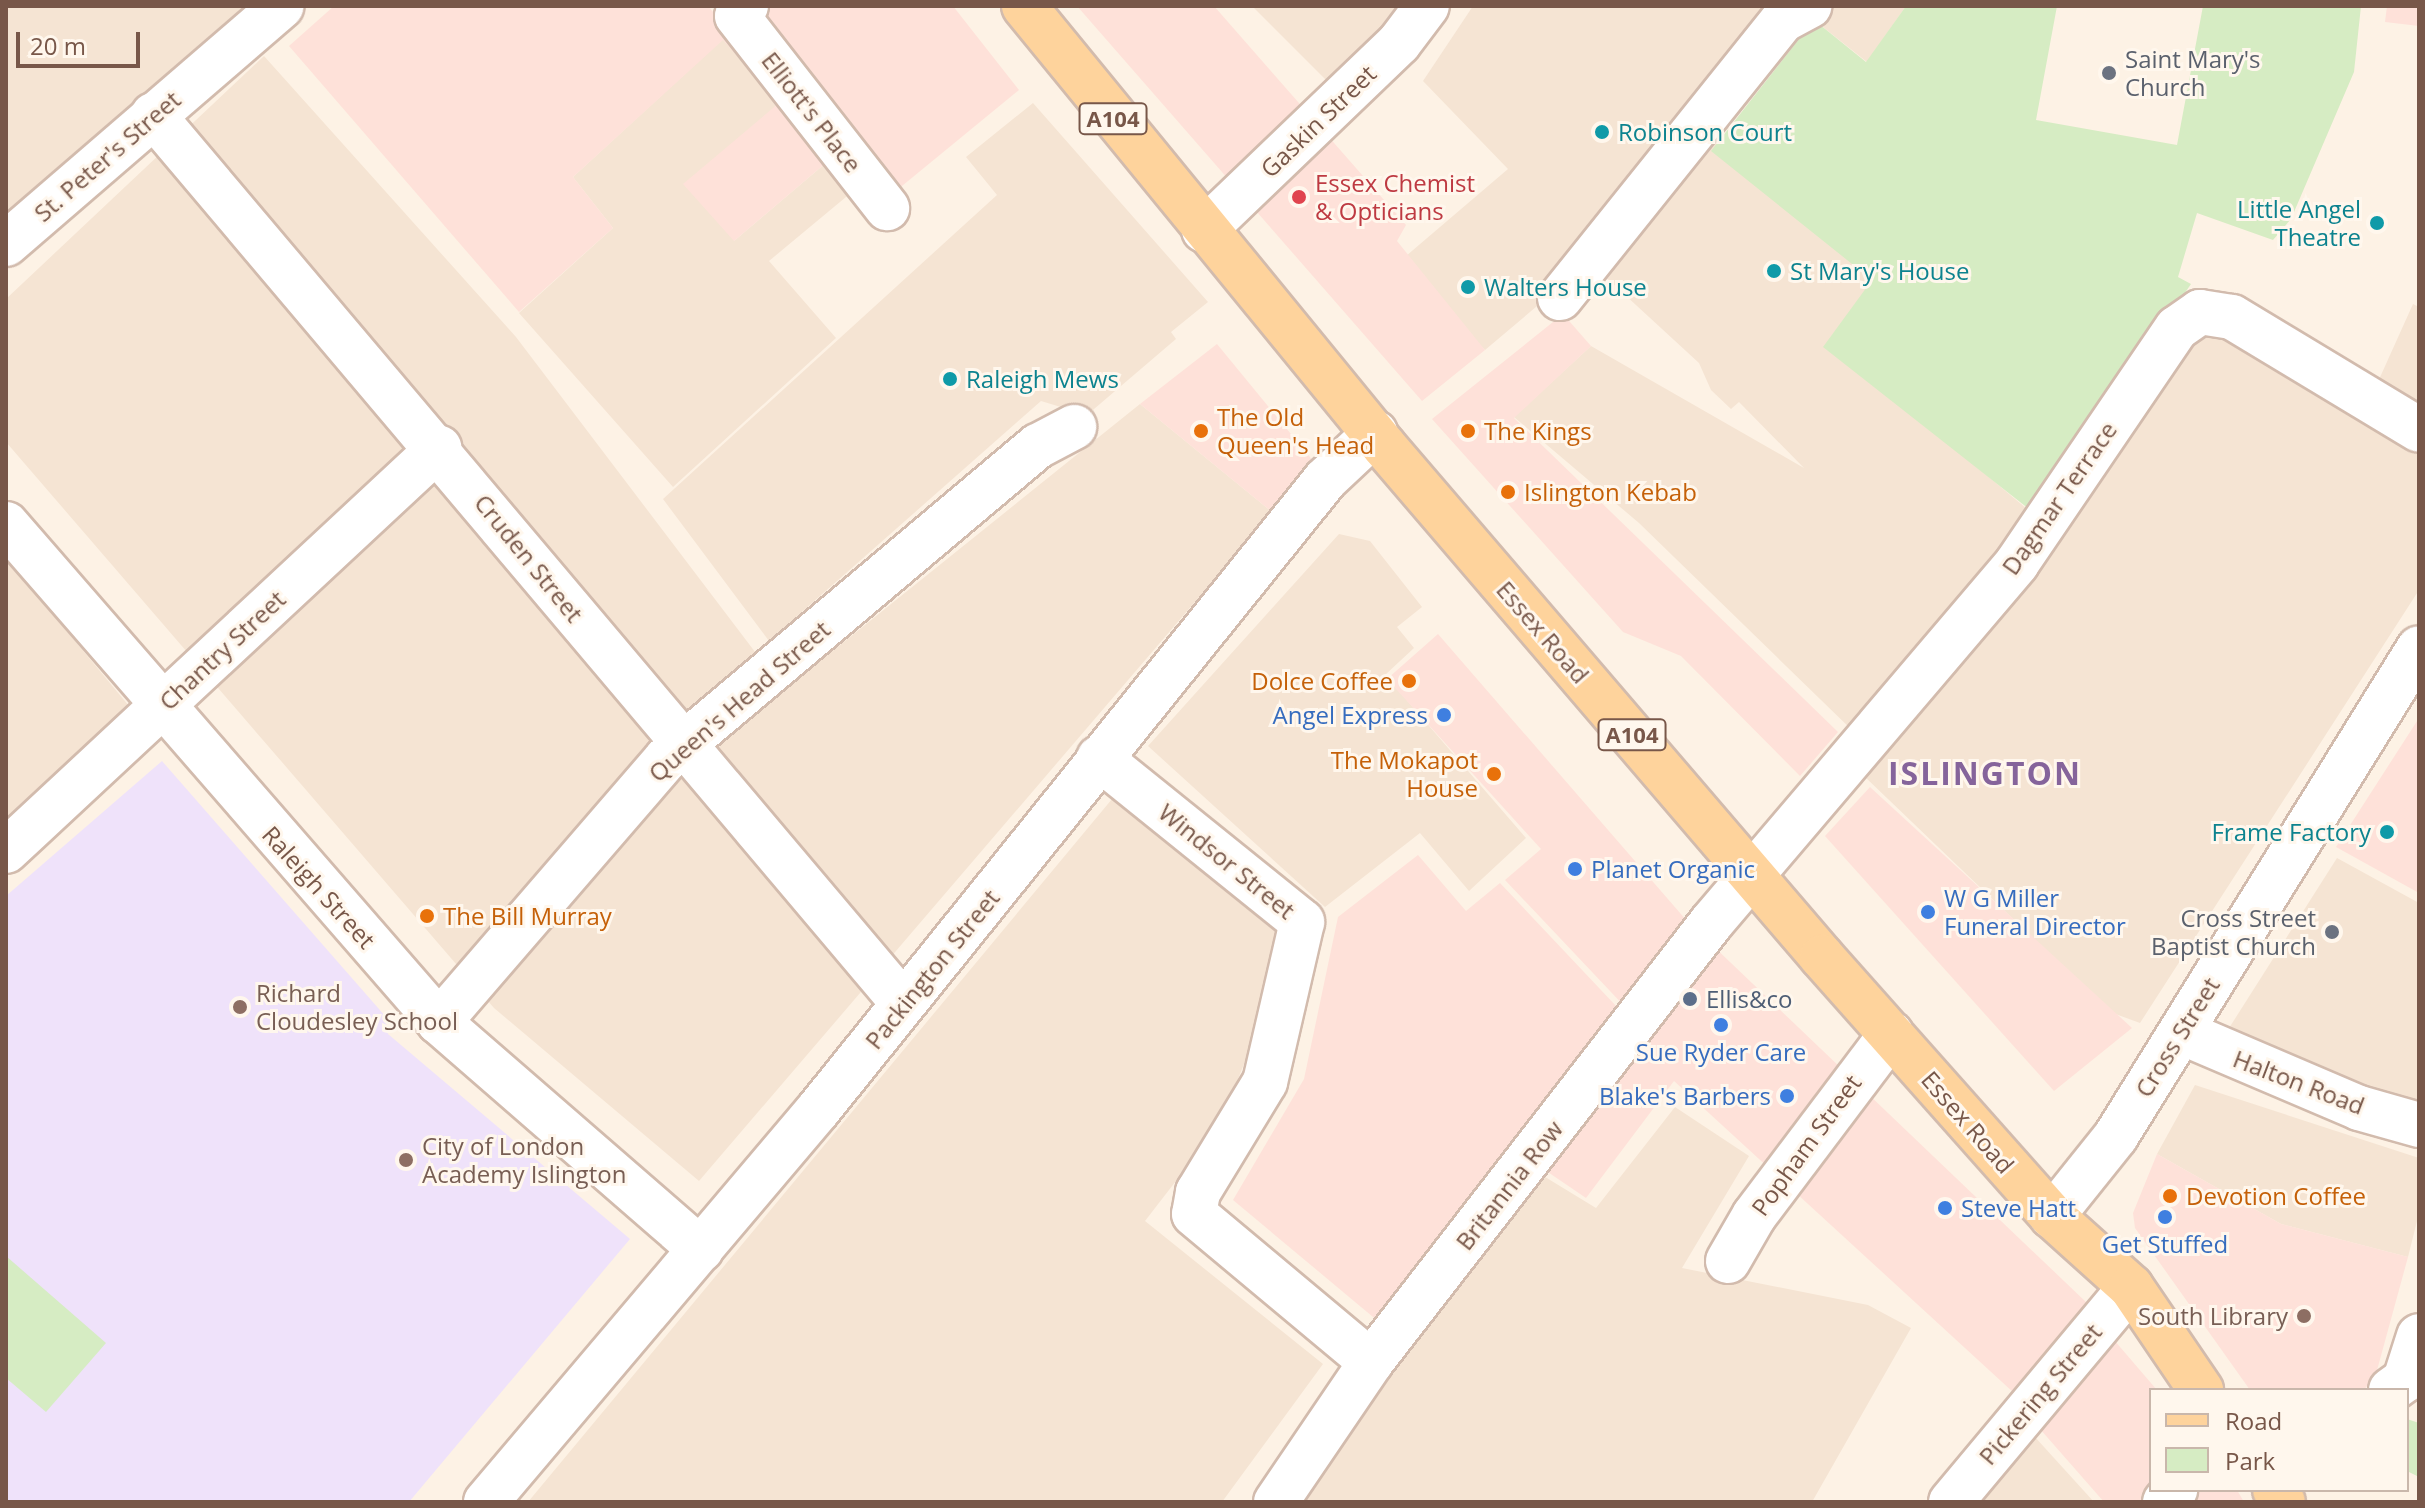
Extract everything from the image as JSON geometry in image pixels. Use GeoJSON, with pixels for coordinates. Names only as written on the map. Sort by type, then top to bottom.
{"type":"FeatureCollection","features":[{"type":"Feature","properties":{"kind":"main road","name":"Essex Road"},"geometry":{"type":"LineString","coordinates":[[1024,6],[1204,230],[1752,875],[2052,1216],[2131,1287],[2200,1388]]}},
{"type":"Feature","properties":{"kind":"street","name":"St. Peter's Street"},"geometry":{"type":"LineString","coordinates":[[6,244],[282,6]]}},
{"type":"Feature","properties":{"kind":"street","name":"Gaskin Street"},"geometry":{"type":"LineString","coordinates":[[1204,230],[1399,43],[1427,6]]}},
{"type":"Feature","properties":{"kind":"street","name":"Elliott's Place"},"geometry":{"type":"LineString","coordinates":[[741,11],[887,208]]}},
{"type":"Feature","properties":{"kind":"street"},"geometry":{"type":"LineString","coordinates":[[1560,298],[1785,11]]}},
{"type":"Feature","properties":{"kind":"street","name":"Cruden Street"},"geometry":{"type":"LineString","coordinates":[[153,115],[439,448],[683,745],[903,1003]]}},
{"type":"Feature","properties":{"kind":"street","name":"Dagmar Terrace"},"geometry":{"type":"LineString","coordinates":[[1752,875],[2017,563],[2177,328],[2200,312],[2232,317],[2419,430]]}},
{"type":"Feature","properties":{"kind":"street","name":"Queen's Head Street"},"geometry":{"type":"LineString","coordinates":[[439,1022],[683,745],[1043,433]]}},
{"type":"Feature","properties":{"kind":"street","name":"Packington Street"},"geometry":{"type":"LineString","coordinates":[[486,1502],[701,1250],[1325,480],[1375,433]]}},
{"type":"Feature","properties":{"kind":"street","name":"Chantry Street"},"geometry":{"type":"LineString","coordinates":[[6,851],[439,448]]}},
{"type":"Feature","properties":{"kind":"street","name":"Raleigh Street"},"geometry":{"type":"LineString","coordinates":[[6,524],[160,708],[439,1022],[701,1250]]}},
{"type":"Feature","properties":{"kind":"street","name":"Cross Street"},"geometry":{"type":"LineString","coordinates":[[2052,1216],[2116,1136],[2419,648]]}},
{"type":"Feature","properties":{"kind":"street","name":"Windsor Street"},"geometry":{"type":"LineString","coordinates":[[1099,758],[1302,922],[1265,1082],[1198,1192],[1194,1214],[1371,1362]]}},
{"type":"Feature","properties":{"kind":"street","name":"Britannia Row"},"geometry":{"type":"LineString","coordinates":[[1276,1502],[1371,1362],[1752,875]]}},
{"type":"Feature","properties":{"kind":"street","name":"Halton Road"},"geometry":{"type":"LineString","coordinates":[[2181,1032],[2359,1108],[2419,1125]]}},
{"type":"Feature","properties":{"kind":"street","name":"Popham Street"},"geometry":{"type":"LineString","coordinates":[[1728,1261],[1754,1216],[1891,1034]]}},
{"type":"Feature","properties":{"kind":"street","name":"Pickering Street"},"geometry":{"type":"LineString","coordinates":[[1951,1502],[2131,1287]]}},
{"type":"Feature","properties":{"kind":"street"},"geometry":{"type":"LineString","coordinates":[[2405,1386],[2419,1336]]}},
{"type":"Feature","properties":{"kind":"shaded area"},"geometry":{"type":"Polygon","coordinates":[[[6,6],[259,6],[6,221],[6,6]]]}},
{"type":"Feature","properties":{"kind":"shaded area"},"geometry":{"type":"Polygon","coordinates":[[[334,6],[708,6],[834,156],[734,241],[683,184],[779,103],[723,40],[573,177],[613,228],[519,312],[289,46],[334,6]]]}},
{"type":"Feature","properties":{"kind":"shaded area"},"geometry":{"type":"Polygon","coordinates":[[[770,6],[953,6],[1019,90],[891,195],[750,23],[770,6]]]}},
{"type":"Feature","properties":{"kind":"shaded area"},"geometry":{"type":"Polygon","coordinates":[[[1077,6],[1214,6],[1406,225],[1397,241],[1485,350],[1422,401],[1077,6]]]}},
{"type":"Feature","properties":{"kind":"shaded area"},"geometry":{"type":"Polygon","coordinates":[[[1252,6],[1413,6],[1349,103],[1252,6]]]}},
{"type":"Feature","properties":{"kind":"shaded area"},"geometry":{"type":"Polygon","coordinates":[[[1473,6],[1804,6],[1715,133],[1882,282],[1880,386],[2033,514],[1855,733],[1639,523],[1514,417],[1591,346],[1804,468],[1739,402],[1731,409],[1711,390],[1699,363],[1599,271],[1568,280],[1485,350],[1399,262],[1508,169],[1423,81],[1473,6]]]}},
{"type":"Feature","properties":{"kind":"shaded area"},"geometry":{"type":"Polygon","coordinates":[[[1830,6],[1906,6],[1867,62],[1814,20],[1830,6]]]}},
{"type":"Feature","properties":{"kind":"shaded area"},"geometry":{"type":"Polygon","coordinates":[[[2387,6],[2419,6],[2419,26],[2385,22],[2387,6]]]}},
{"type":"Feature","properties":{"kind":"shaded area"},"geometry":{"type":"Polygon","coordinates":[[[723,39],[779,103],[734,241],[834,156],[858,187],[769,261],[836,338],[673,487],[519,313],[613,228],[573,177],[723,39]]]}},
{"type":"Feature","properties":{"kind":"shaded area"},"geometry":{"type":"Polygon","coordinates":[[[264,56],[516,337],[784,690],[1140,404],[1272,512],[699,1181],[494,1008],[6,442],[6,299],[264,56]]]}},
{"type":"Feature","properties":{"kind":"shaded area","name":"Raleigh Mews"},"geometry":{"type":"Polygon","coordinates":[[[1033,103],[1208,302],[1171,332],[1176,339],[1087,415],[1041,401],[769,641],[663,499],[997,195],[966,157],[1033,103]]]}},
{"type":"Feature","properties":{"kind":"shaded area"},"geometry":{"type":"Polygon","coordinates":[[[2413,304],[2419,307],[2419,590],[2140,1023],[2110,1012],[1864,776],[2178,347],[2228,330],[2363,415],[2413,304]]]}},
{"type":"Feature","properties":{"kind":"shaded area"},"geometry":{"type":"Polygon","coordinates":[[[1563,314],[1591,346],[1514,418],[1838,732],[1800,776],[1681,656],[1623,632],[1432,419],[1563,314]]]}},
{"type":"Feature","properties":{"kind":"shaded area"},"geometry":{"type":"Polygon","coordinates":[[[1217,344],[1314,462],[1272,512],[1140,404],[1217,344]]]}},
{"type":"Feature","properties":{"kind":"shaded area"},"geometry":{"type":"Polygon","coordinates":[[[1339,534],[1370,541],[1422,607],[1397,627],[1414,648],[1385,675],[1526,838],[1469,891],[1420,833],[1325,907],[1148,746],[1339,534]]]}},
{"type":"Feature","properties":{"kind":"shaded area"},"geometry":{"type":"Polygon","coordinates":[[[6,558],[139,718],[6,839],[6,558]]]}},
{"type":"Feature","properties":{"kind":"shaded area"},"geometry":{"type":"Polygon","coordinates":[[[1438,634],[1687,921],[2087,1303],[2014,1393],[1674,1081],[1586,1198],[1539,1166],[1645,1028],[1505,880],[1541,849],[1387,679],[1438,634]]]}},
{"type":"Feature","properties":{"kind":"shaded area","name":"Frame Factory"},"geometry":{"type":"Polygon","coordinates":[[[2419,718],[2419,893],[2336,847],[2419,718]]]}},
{"type":"Feature","properties":{"kind":"shaded area","name":"City of London Academy Islington"},"geometry":{"type":"Polygon","coordinates":[[[162,761],[386,1017],[388,1034],[630,1239],[409,1502],[6,1502],[6,896],[162,761]]]}},
{"type":"Feature","properties":{"kind":"shaded area"},"geometry":{"type":"Polygon","coordinates":[[[1870,787],[2132,1028],[2054,1091],[1825,836],[1870,787]]]}},
{"type":"Feature","properties":{"kind":"shaded area"},"geometry":{"type":"Polygon","coordinates":[[[1117,793],[1294,939],[1220,1124],[1145,1221],[1323,1364],[1222,1502],[528,1502],[1117,793]]]}},
{"type":"Feature","properties":{"kind":"shaded area"},"geometry":{"type":"Polygon","coordinates":[[[1418,855],[1466,911],[1500,883],[1617,1007],[1379,1322],[1233,1200],[1304,1079],[1338,917],[1418,855]]]}},
{"type":"Feature","properties":{"kind":"shaded area"},"geometry":{"type":"Polygon","coordinates":[[[2337,858],[2419,903],[2419,1109],[2224,1036],[2337,858]]]}},
{"type":"Feature","properties":{"kind":"shaded area"},"geometry":{"type":"Polygon","coordinates":[[[2195,1085],[2419,1158],[2419,1213],[2408,1257],[2281,1224],[2157,1154],[2195,1085]]]}},
{"type":"Feature","properties":{"kind":"shaded area"},"geometry":{"type":"Polygon","coordinates":[[[1675,1107],[1749,1156],[1682,1268],[1868,1305],[1911,1328],[1812,1502],[1298,1502],[1532,1169],[1596,1208],[1675,1107]]]}},
{"type":"Feature","properties":{"kind":"shaded area"},"geometry":{"type":"Polygon","coordinates":[[[2157,1154],[2281,1224],[2408,1257],[2376,1374],[2366,1388],[2249,1388],[2135,1228],[2133,1213],[2157,1154]]]}},
{"type":"Feature","properties":{"kind":"shaded area"},"geometry":{"type":"Polygon","coordinates":[[[2108,1333],[2155,1388],[2149,1388],[2149,1492],[2238,1492],[2244,1502],[2104,1502],[2033,1421],[2108,1333]]]}},
{"type":"Feature","properties":{"kind":"shaded area"},"geometry":{"type":"Polygon","coordinates":[[[2025,1426],[2094,1502],[1969,1502],[2025,1426]]]}},
{"type":"Feature","properties":{"kind":"green space"},"geometry":{"type":"Polygon","coordinates":[[[1906,6],[2057,6],[2036,120],[2177,145],[2203,6],[2361,6],[2354,72],[2291,219],[2273,240],[2197,213],[2178,277],[2191,284],[2034,513],[1823,347],[1872,280],[1711,151],[1814,20],[1866,62],[1906,6]]]}},
{"type":"Feature","properties":{"kind":"green space"},"geometry":{"type":"Polygon","coordinates":[[[6,1256],[106,1343],[46,1412],[6,1378],[6,1256]]]}},
{"type":"Feature","properties":{"kind":"green space"},"geometry":{"type":"Polygon","coordinates":[[[2409,1420],[2419,1423],[2419,1477],[2409,1472],[2409,1420]]]}},
{"type":"Feature","properties":{"kind":"place","name":"Saint Mary's Church"},"geometry":{"type":"Point","coordinates":[2109,73]}},
{"type":"Feature","properties":{"kind":"place","name":"Robinson Court"},"geometry":{"type":"Point","coordinates":[1602,132]}},
{"type":"Feature","properties":{"kind":"place","name":"Essex Chemist & Opticians"},"geometry":{"type":"Point","coordinates":[1299,197]}},
{"type":"Feature","properties":{"kind":"place","name":"Little Angel Theatre"},"geometry":{"type":"Point","coordinates":[2377,223]}},
{"type":"Feature","properties":{"kind":"place","name":"St Mary's House"},"geometry":{"type":"Point","coordinates":[1774,271]}},
{"type":"Feature","properties":{"kind":"place","name":"Walters House"},"geometry":{"type":"Point","coordinates":[1468,287]}},
{"type":"Feature","properties":{"kind":"place","name":"Raleigh Mews"},"geometry":{"type":"Point","coordinates":[950,379]}},
{"type":"Feature","properties":{"kind":"place","name":"The Old Queen's Head"},"geometry":{"type":"Point","coordinates":[1201,431]}},
{"type":"Feature","properties":{"kind":"place","name":"The Kings"},"geometry":{"type":"Point","coordinates":[1468,431]}},
{"type":"Feature","properties":{"kind":"place","name":"Islington Kebab"},"geometry":{"type":"Point","coordinates":[1508,492]}},
{"type":"Feature","properties":{"kind":"place","name":"Dolce Coffee"},"geometry":{"type":"Point","coordinates":[1409,681]}},
{"type":"Feature","properties":{"kind":"place","name":"Angel Express"},"geometry":{"type":"Point","coordinates":[1444,715]}},
{"type":"Feature","properties":{"kind":"place","name":"The Mokapot House"},"geometry":{"type":"Point","coordinates":[1494,774]}},
{"type":"Feature","properties":{"kind":"place","name":"Frame Factory"},"geometry":{"type":"Point","coordinates":[2387,832]}},
{"type":"Feature","properties":{"kind":"place","name":"Planet Organic"},"geometry":{"type":"Point","coordinates":[1575,869]}},
{"type":"Feature","properties":{"kind":"place","name":"W G Miller Funeral Director"},"geometry":{"type":"Point","coordinates":[1928,912]}},
{"type":"Feature","properties":{"kind":"place","name":"The Bill Murray"},"geometry":{"type":"Point","coordinates":[427,916]}},
{"type":"Feature","properties":{"kind":"place","name":"Cross Street Baptist Church"},"geometry":{"type":"Point","coordinates":[2332,932]}},
{"type":"Feature","properties":{"kind":"place","name":"Ellis&co"},"geometry":{"type":"Point","coordinates":[1690,999]}},
{"type":"Feature","properties":{"kind":"place","name":"Richard Cloudesley School"},"geometry":{"type":"Point","coordinates":[240,1007]}},
{"type":"Feature","properties":{"kind":"place","name":"Sue Ryder Care"},"geometry":{"type":"Point","coordinates":[1721,1025]}},
{"type":"Feature","properties":{"kind":"place","name":"Blake's Barbers"},"geometry":{"type":"Point","coordinates":[1787,1096]}},
{"type":"Feature","properties":{"kind":"place","name":"City of London Academy Islington"},"geometry":{"type":"Point","coordinates":[406,1160]}},
{"type":"Feature","properties":{"kind":"place","name":"Devotion Coffee"},"geometry":{"type":"Point","coordinates":[2170,1196]}},
{"type":"Feature","properties":{"kind":"place","name":"Steve Hatt"},"geometry":{"type":"Point","coordinates":[1945,1208]}},
{"type":"Feature","properties":{"kind":"place","name":"Get Stuffed"},"geometry":{"type":"Point","coordinates":[2165,1217]}},
{"type":"Feature","properties":{"kind":"place","name":"South Library"},"geometry":{"type":"Point","coordinates":[2304,1316]}},
{"type":"Feature","properties":{"kind":"district","name":"ISLINGTON"},"geometry":{"type":"Point","coordinates":[1985,773]}}]}
